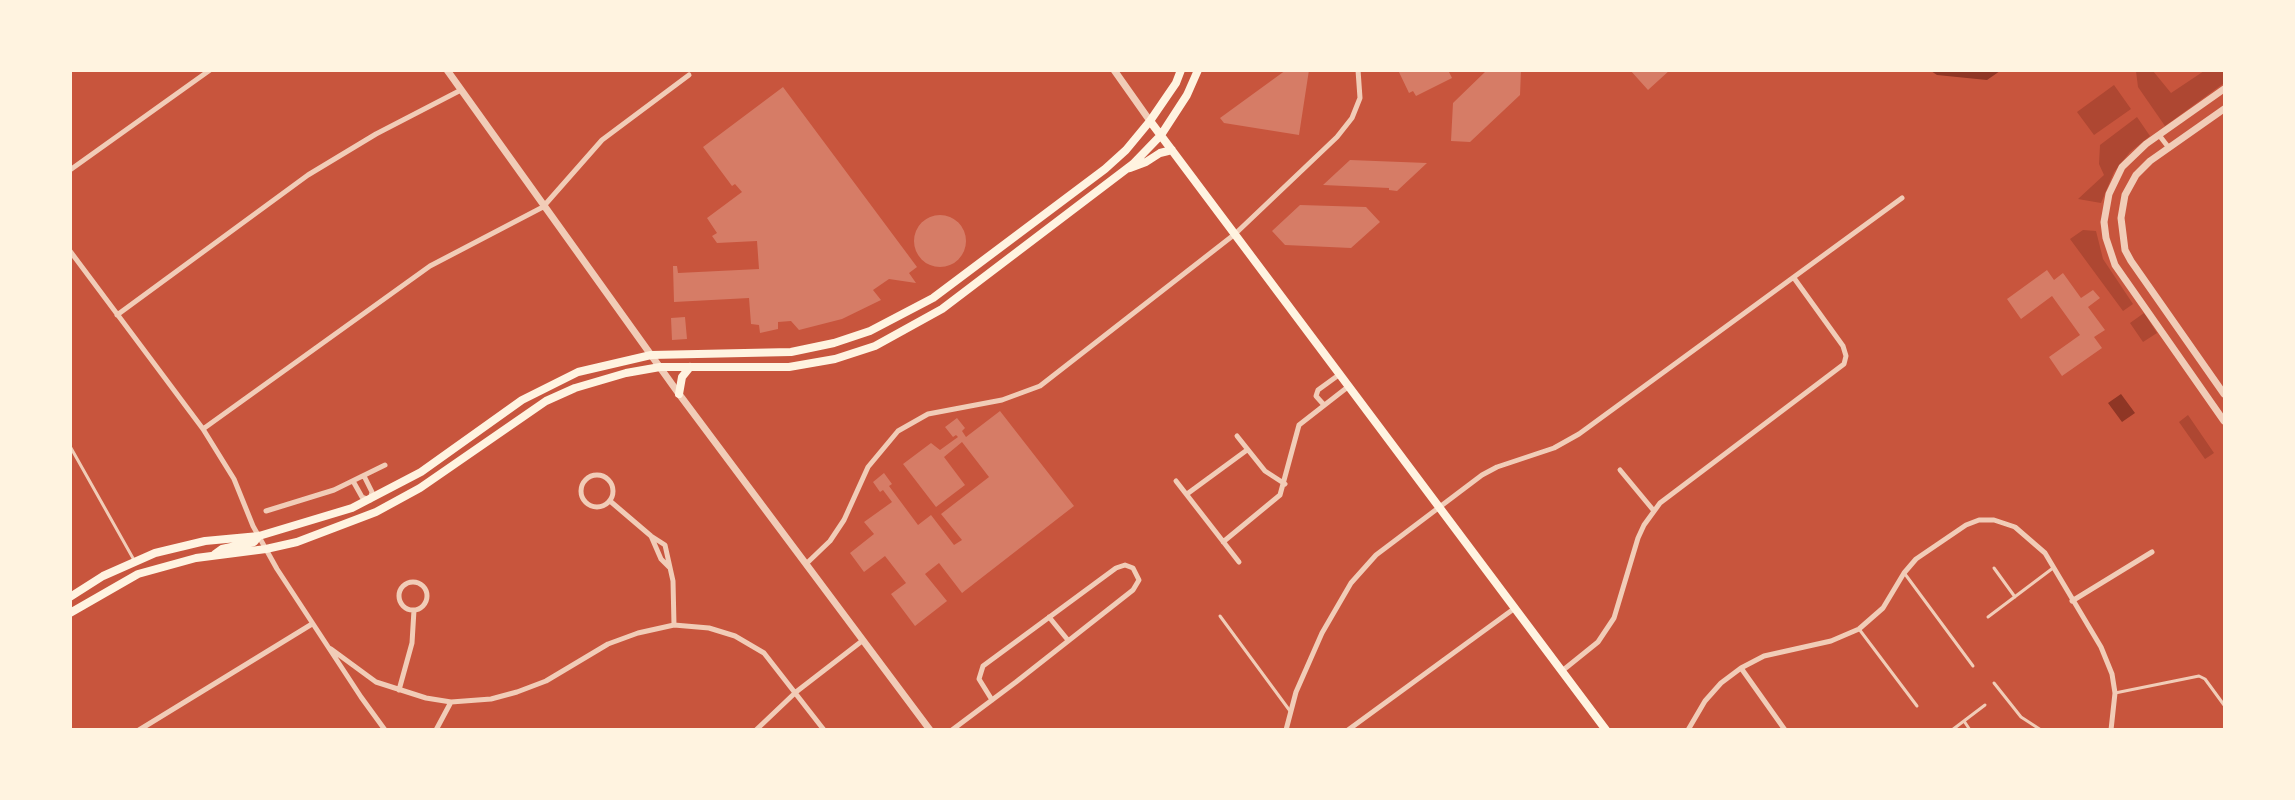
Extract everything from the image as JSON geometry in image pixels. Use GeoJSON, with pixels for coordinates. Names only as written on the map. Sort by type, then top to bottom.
{"type":"FeatureCollection","features":[{"type":"Feature","properties":{"kind":"main road"},"geometry":{"type":"LineString","coordinates":[[70,597],[134,560],[178,546],[258,536],[317,520],[370,500],[421,472],[539,390],[600,365],[651,355],[791,352],[834,344],[870,331],[927,303],[1041,219],[1126,150],[1150,121],[1176,83],[1181,70]]}},
{"type":"Feature","properties":{"kind":"main road"},"geometry":{"type":"LineString","coordinates":[[70,613],[138,574],[196,558],[266,549],[323,534],[376,512],[420,488],[546,401],[606,379],[660,367],[789,367],[836,358],[875,346],[934,314],[1050,229],[1128,168],[1161,135],[1187,96],[1198,70]]}},
{"type":"Feature","properties":{"kind":"main road"},"geometry":{"type":"LineString","coordinates":[[1150,121],[1606,729]]}},
{"type":"Feature","properties":{"kind":"main road"},"geometry":{"type":"LineString","coordinates":[[1128,168],[1172,150]]}},
{"type":"Feature","properties":{"kind":"main road"},"geometry":{"type":"LineString","coordinates":[[1041,219],[1050,229]]}},
{"type":"Feature","properties":{"kind":"main road"},"geometry":{"type":"LineString","coordinates":[[927,303],[934,314]]}},
{"type":"Feature","properties":{"kind":"main road"},"geometry":{"type":"LineString","coordinates":[[679,394],[682,377],[690,367]]}},
{"type":"Feature","properties":{"kind":"main road"},"geometry":{"type":"LineString","coordinates":[[539,390],[546,401]]}},
{"type":"Feature","properties":{"kind":"main road"},"geometry":{"type":"LineString","coordinates":[[465,440],[473,451]]}},
{"type":"Feature","properties":{"kind":"main road"},"geometry":{"type":"LineString","coordinates":[[370,500],[376,512]]}},
{"type":"Feature","properties":{"kind":"main road"},"geometry":{"type":"LineString","coordinates":[[214,556],[222,549],[254,542],[258,536]]}},
{"type":"Feature","properties":{"kind":"street"},"geometry":{"type":"LineString","coordinates":[[70,170],[210,70]]}},
{"type":"Feature","properties":{"kind":"street"},"geometry":{"type":"LineString","coordinates":[[447,70],[679,394],[930,729]]}},
{"type":"Feature","properties":{"kind":"street"},"geometry":{"type":"LineString","coordinates":[[1114,70],[1150,121]]}},
{"type":"Feature","properties":{"kind":"street"},"geometry":{"type":"LineString","coordinates":[[806,564],[830,541],[844,520],[868,467],[898,431],[928,414],[1002,400],[1040,386],[1235,234],[1338,137],[1352,118],[1360,98],[1358,70]]}},
{"type":"Feature","properties":{"kind":"street"},"geometry":{"type":"LineString","coordinates":[[203,429],[430,266],[543,207],[602,140],[689,75]]}},
{"type":"Feature","properties":{"kind":"street"},"geometry":{"type":"LineString","coordinates":[[2224,89],[2134,154],[2113,180],[2104,222],[2106,238],[2115,266],[2224,421]]}},
{"type":"Feature","properties":{"kind":"street"},"geometry":{"type":"LineString","coordinates":[[117,315],[308,175],[376,134],[461,90]]}},
{"type":"Feature","properties":{"kind":"street"},"geometry":{"type":"LineString","coordinates":[[2207,396],[2222,390],[2125,249],[2121,218],[2125,195],[2136,175],[2169,148],[2224,109]]}},
{"type":"Feature","properties":{"kind":"street"},"geometry":{"type":"LineString","coordinates":[[2159,135],[2169,148]]}},
{"type":"Feature","properties":{"kind":"street"},"geometry":{"type":"LineString","coordinates":[[1286,729],[1290,711],[1310,656],[1351,583],[1376,555],[1497,467],[1568,442],[1902,198]]}},
{"type":"Feature","properties":{"kind":"street"},"geometry":{"type":"LineString","coordinates":[[70,251],[203,429],[234,479],[258,536],[312,624],[385,729]]}},
{"type":"Feature","properties":{"kind":"street"},"geometry":{"type":"LineString","coordinates":[[1562,671],[1598,642],[1614,618],[1638,538],[1654,511],[1670,494],[1837,372],[1845,360],[1843,346],[1794,278]]}},
{"type":"Feature","properties":{"kind":"street"},"geometry":{"type":"LineString","coordinates":[[2146,310],[2160,300]]}},
{"type":"Feature","properties":{"kind":"street"},"geometry":{"type":"LineString","coordinates":[[1324,405],[1316,396],[1318,390],[1340,374]]}},
{"type":"Feature","properties":{"kind":"street"},"geometry":{"type":"LineString","coordinates":[[1223,542],[1280,495],[1285,484],[1299,425],[1349,386]]}},
{"type":"Feature","properties":{"kind":"street"},"geometry":{"type":"LineString","coordinates":[[1237,436],[1265,471],[1285,484]]}},
{"type":"Feature","properties":{"kind":"street"},"geometry":{"type":"LineString","coordinates":[[1187,494],[1247,450]]}},
{"type":"Feature","properties":{"kind":"street"},"geometry":{"type":"LineString","coordinates":[[266,511],[312,498],[385,465]]}},
{"type":"Feature","properties":{"kind":"street"},"geometry":{"type":"LineString","coordinates":[[1620,470],[1654,511]]}},
{"type":"Feature","properties":{"kind":"street"},"geometry":{"type":"LineString","coordinates":[[600,475],[609,480],[613,490],[610,501],[602,507],[587,504],[581,490],[585,480],[600,475]]}},
{"type":"Feature","properties":{"kind":"street"},"geometry":{"type":"LineString","coordinates":[[353,481],[362,497],[370,500],[372,492],[364,476]]}},
{"type":"Feature","properties":{"kind":"street"},"geometry":{"type":"LineString","coordinates":[[1176,481],[1239,562]]}},
{"type":"Feature","properties":{"kind":"street"},"geometry":{"type":"LineString","coordinates":[[610,501],[665,545],[673,581],[674,626]]}},
{"type":"Feature","properties":{"kind":"street"},"geometry":{"type":"LineString","coordinates":[[1688,729],[1705,701],[1721,683],[1741,668],[1764,656],[1832,641],[1859,629],[1883,608],[1904,573],[1916,559],[1952,533],[1979,520],[1994,520],[2015,527],[2032,540],[2054,568],[2106,657],[2115,693],[2110,729]]}},
{"type":"Feature","properties":{"kind":"street"},"geometry":{"type":"LineString","coordinates":[[651,536],[661,559],[669,567]]}},
{"type":"Feature","properties":{"kind":"street"},"geometry":{"type":"LineString","coordinates":[[2072,601],[2152,552]]}},
{"type":"Feature","properties":{"kind":"street"},"geometry":{"type":"LineString","coordinates":[[952,729],[992,700],[1067,639],[1133,590],[1139,580],[1135,570],[1128,565],[1118,566],[981,668],[979,679],[992,700]]}},
{"type":"Feature","properties":{"kind":"street"},"geometry":{"type":"LineString","coordinates":[[410,582],[419,583],[427,593],[422,606],[414,610],[405,608],[399,600],[400,590],[410,582]]}},
{"type":"Feature","properties":{"kind":"street"},"geometry":{"type":"LineString","coordinates":[[1348,729],[1515,608]]}},
{"type":"Feature","properties":{"kind":"street"},"geometry":{"type":"LineString","coordinates":[[399,690],[412,643],[414,610]]}},
{"type":"Feature","properties":{"kind":"street"},"geometry":{"type":"LineString","coordinates":[[1049,617],[1067,639]]}},
{"type":"Feature","properties":{"kind":"street"},"geometry":{"type":"LineString","coordinates":[[139,729],[312,624]]}},
{"type":"Feature","properties":{"kind":"street"},"geometry":{"type":"LineString","coordinates":[[327,646],[376,682],[399,690],[451,702],[491,699],[517,692],[546,681],[608,644],[660,627],[709,628],[748,643],[764,653],[824,729]]}},
{"type":"Feature","properties":{"kind":"street"},"geometry":{"type":"LineString","coordinates":[[756,729],[796,692],[862,641]]}},
{"type":"Feature","properties":{"kind":"street"},"geometry":{"type":"LineString","coordinates":[[1741,668],[1785,729]]}},
{"type":"Feature","properties":{"kind":"street"},"geometry":{"type":"LineString","coordinates":[[436,729],[451,702]]}},
{"type":"Feature","properties":{"kind":"lane"},"geometry":{"type":"LineString","coordinates":[[71,448],[134,560]]}},
{"type":"Feature","properties":{"kind":"lane"},"geometry":{"type":"LineString","coordinates":[[1994,568],[2015,597]]}},
{"type":"Feature","properties":{"kind":"lane"},"geometry":{"type":"LineString","coordinates":[[1988,617],[2054,568]]}},
{"type":"Feature","properties":{"kind":"lane"},"geometry":{"type":"LineString","coordinates":[[1904,573],[1973,666]]}},
{"type":"Feature","properties":{"kind":"lane"},"geometry":{"type":"LineString","coordinates":[[1220,616],[1290,711]]}},
{"type":"Feature","properties":{"kind":"lane"},"geometry":{"type":"LineString","coordinates":[[1859,629],[1917,706]]}},
{"type":"Feature","properties":{"kind":"lane"},"geometry":{"type":"LineString","coordinates":[[2115,693],[2199,676],[2205,679],[2224,705]]}},
{"type":"Feature","properties":{"kind":"lane"},"geometry":{"type":"LineString","coordinates":[[1994,683],[2021,717],[2041,729]]}},
{"type":"Feature","properties":{"kind":"lane"},"geometry":{"type":"LineString","coordinates":[[1952,729],[1985,705]]}},
{"type":"Feature","properties":{"kind":"lane"},"geometry":{"type":"LineString","coordinates":[[1964,721],[1970,729]]}},
{"type":"Feature","properties":{"kind":"shaded area"},"geometry":{"type":"Polygon","coordinates":[[[1931,71],[2000,71],[1987,80],[1937,75],[1931,71]]]}},
{"type":"Feature","properties":{"kind":"shaded area"},"geometry":{"type":"Polygon","coordinates":[[[2136,71],[2153,71],[2171,93],[2204,71],[2224,71],[2224,83],[2165,126],[2138,87],[2136,71]]]}},
{"type":"Feature","properties":{"kind":"shaded area"},"geometry":{"type":"Polygon","coordinates":[[[2114,85],[2131,109],[2094,135],[2077,112],[2114,85]]]}},
{"type":"Feature","properties":{"kind":"shaded area"},"geometry":{"type":"Polygon","coordinates":[[[2137,117],[2150,136],[2130,152],[2114,172],[2101,203],[2078,199],[2104,175],[2099,164],[2100,145],[2137,117]]]}},
{"type":"Feature","properties":{"kind":"shaded area"},"geometry":{"type":"Polygon","coordinates":[[[2083,230],[2096,231],[2103,259],[2133,304],[2123,311],[2070,239],[2083,230]]]}},
{"type":"Feature","properties":{"kind":"shaded area"},"geometry":{"type":"Polygon","coordinates":[[[2144,313],[2157,333],[2143,342],[2130,323],[2144,313]]]}},
{"type":"Feature","properties":{"kind":"shaded area"},"geometry":{"type":"Polygon","coordinates":[[[2121,394],[2135,413],[2122,422],[2108,403],[2121,394]]]}},
{"type":"Feature","properties":{"kind":"shaded area"},"geometry":{"type":"Polygon","coordinates":[[[2188,415],[2214,453],[2205,459],[2179,422],[2188,415]]]}},
{"type":"Feature","properties":{"kind":"building"},"geometry":{"type":"Polygon","coordinates":[[[1286,70],[1309,70],[1299,135],[1224,123],[1220,118],[1286,70]]]}},
{"type":"Feature","properties":{"kind":"building"},"geometry":{"type":"Polygon","coordinates":[[[1398,70],[1448,70],[1452,78],[1416,96],[1413,91],[1409,93],[1398,70]]]}},
{"type":"Feature","properties":{"kind":"building"},"geometry":{"type":"Polygon","coordinates":[[[1487,70],[1521,70],[1520,95],[1470,142],[1451,141],[1453,103],[1487,70]]]}},
{"type":"Feature","properties":{"kind":"building"},"geometry":{"type":"Polygon","coordinates":[[[1630,70],[1670,70],[1648,90],[1630,70]]]}},
{"type":"Feature","properties":{"kind":"building"},"geometry":{"type":"Polygon","coordinates":[[[783,87],[917,267],[909,273],[916,283],[889,279],[873,290],[881,300],[842,319],[799,330],[791,321],[778,322],[778,329],[760,333],[759,325],[751,324],[749,298],[674,302],[673,266],[677,266],[678,273],[759,269],[757,241],[717,243],[712,236],[717,233],[707,218],[742,192],[735,184],[732,186],[703,147],[783,87]]]}},
{"type":"Feature","properties":{"kind":"building"},"geometry":{"type":"Polygon","coordinates":[[[1350,160],[1427,163],[1397,191],[1389,190],[1389,188],[1323,185],[1350,160]]]}},
{"type":"Feature","properties":{"kind":"building"},"geometry":{"type":"Polygon","coordinates":[[[1300,205],[1366,207],[1380,222],[1351,248],[1285,245],[1272,231],[1300,205]]]}},
{"type":"Feature","properties":{"kind":"building"},"geometry":{"type":"Polygon","coordinates":[[[940,215],[954,219],[962,227],[966,241],[962,255],[954,263],[940,267],[926,263],[918,255],[914,241],[918,227],[926,219],[940,215]]]}},
{"type":"Feature","properties":{"kind":"building"},"geometry":{"type":"Polygon","coordinates":[[[2047,270],[2054,280],[2063,273],[2081,298],[2093,290],[2100,298],[2088,307],[2105,330],[2094,337],[2102,348],[2062,376],[2049,357],[2080,335],[2052,296],[2021,319],[2007,299],[2047,270]]]}},
{"type":"Feature","properties":{"kind":"building"},"geometry":{"type":"Polygon","coordinates":[[[685,317],[687,339],[672,340],[671,318],[685,317]]]}},
{"type":"Feature","properties":{"kind":"building"},"geometry":{"type":"Polygon","coordinates":[[[1000,411],[1074,506],[962,593],[939,563],[925,574],[947,601],[915,626],[891,594],[906,583],[885,556],[864,572],[850,553],[874,534],[864,522],[892,502],[883,490],[880,492],[873,482],[884,473],[892,484],[889,486],[918,525],[931,515],[954,545],[962,540],[941,514],[989,477],[962,442],[944,457],[965,485],[936,507],[903,464],[931,443],[940,450],[958,437],[956,435],[953,437],[945,427],[957,418],[965,428],[962,431],[966,437],[1000,411]]]}}]}
